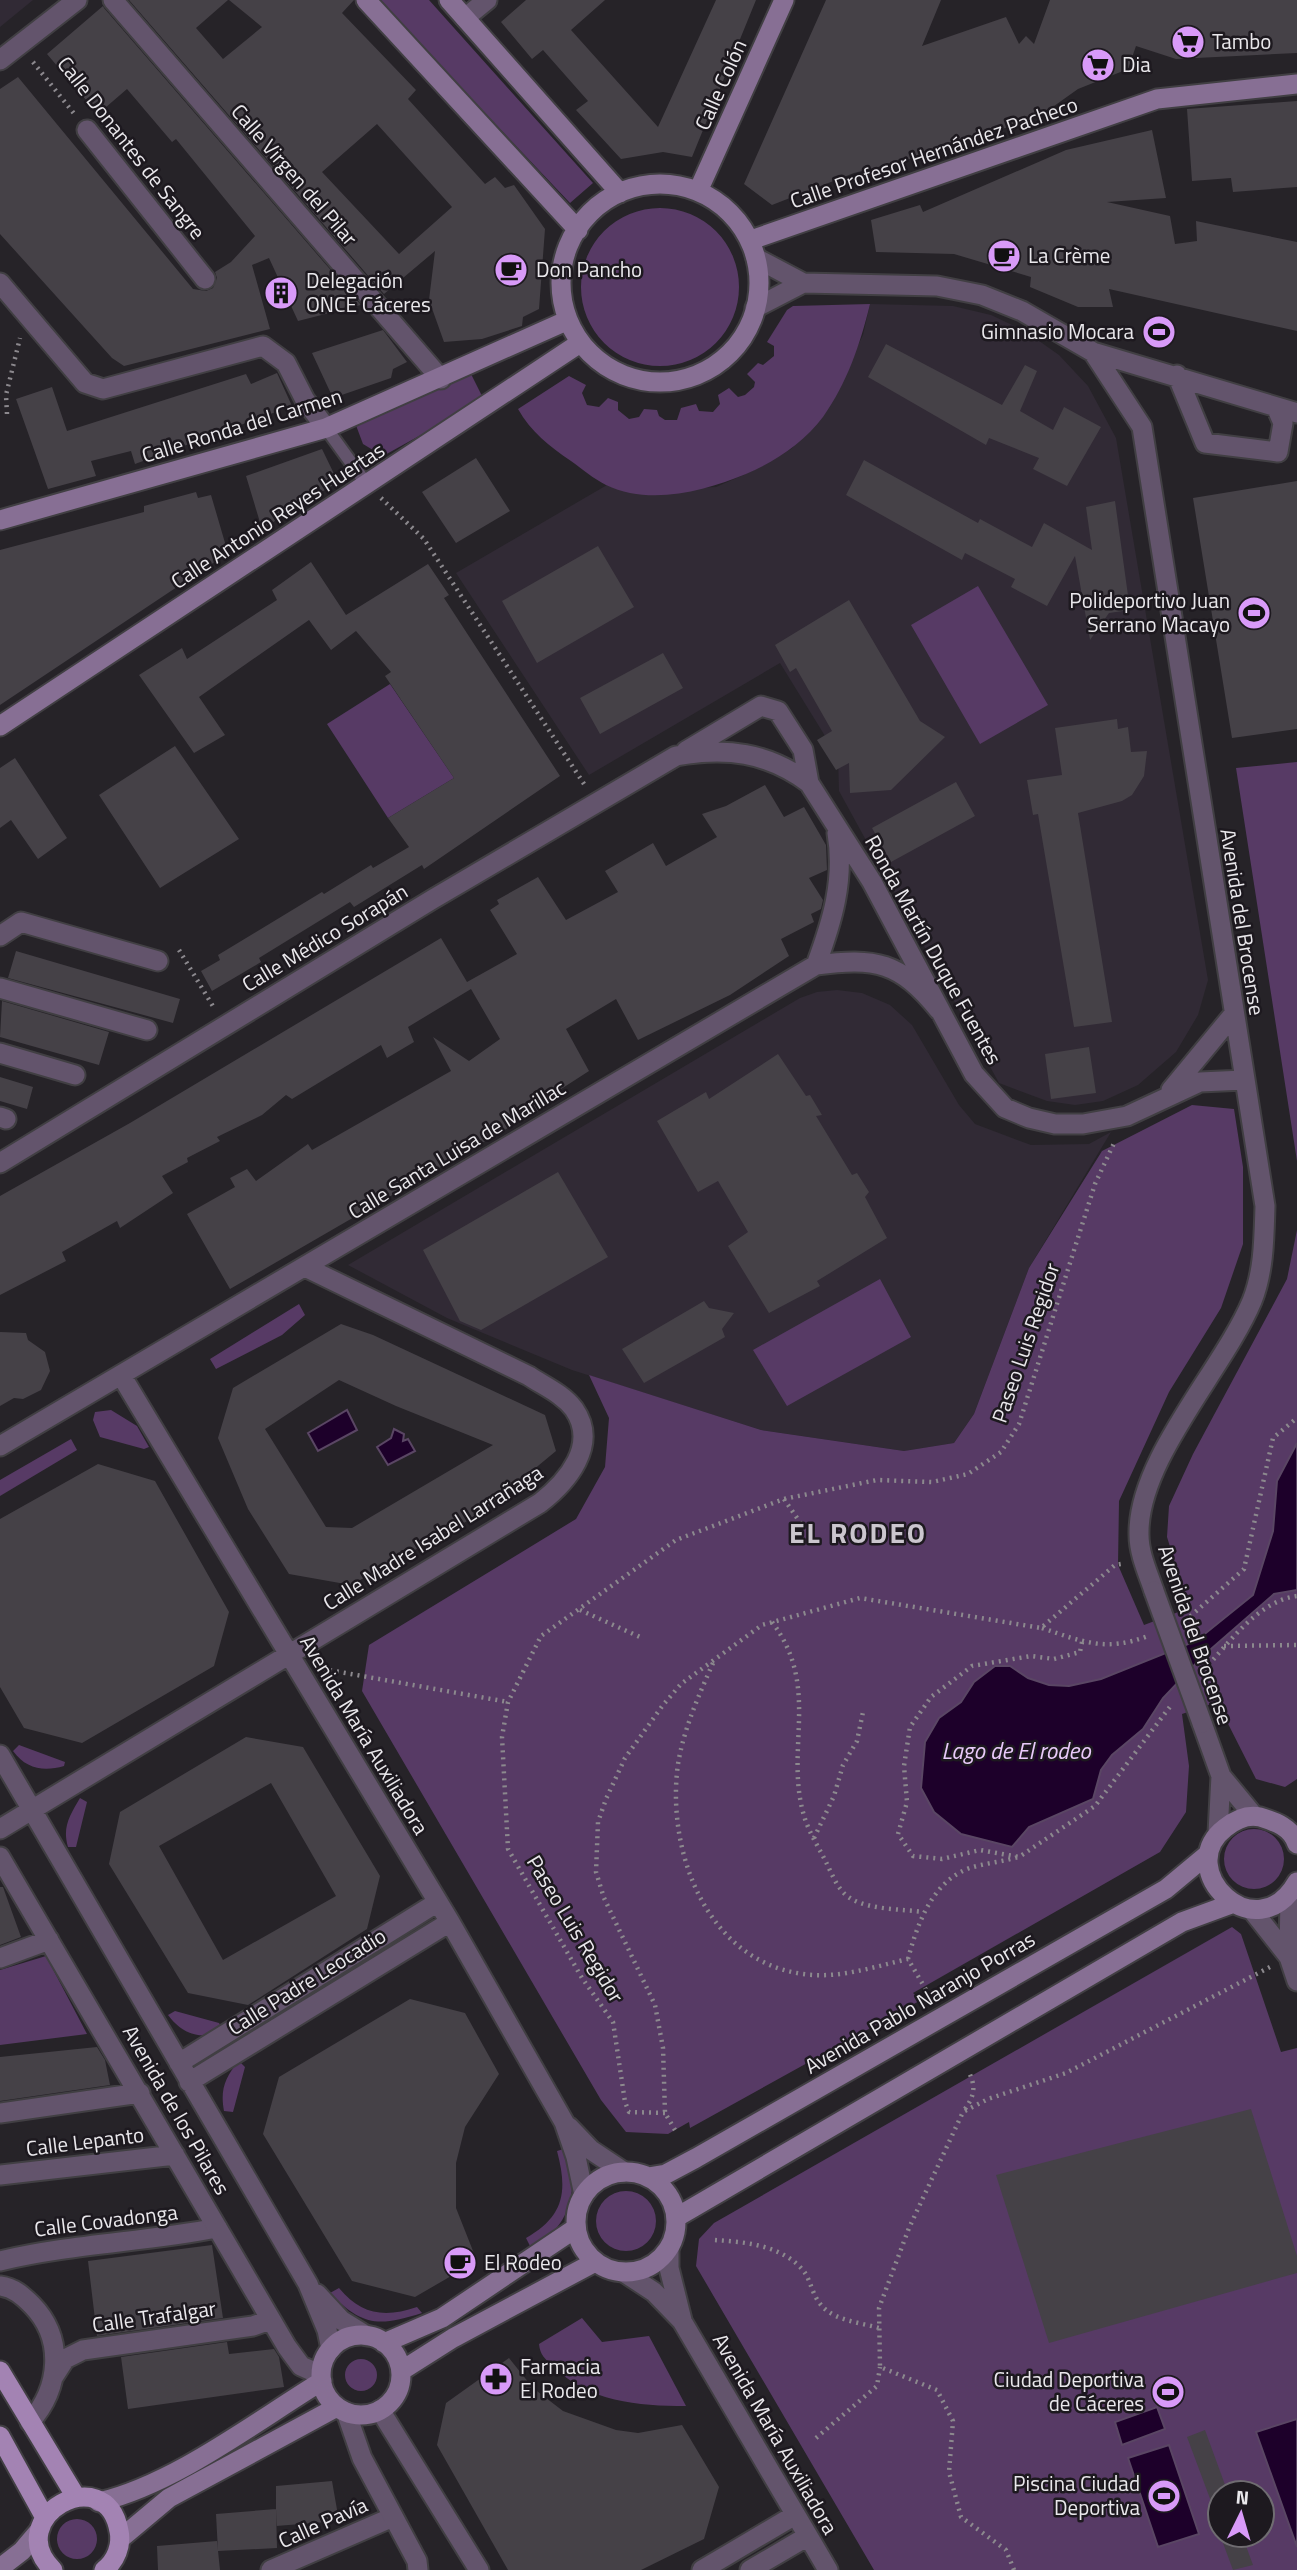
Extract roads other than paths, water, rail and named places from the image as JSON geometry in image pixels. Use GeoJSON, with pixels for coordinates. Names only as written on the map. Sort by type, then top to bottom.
{"type":"FeatureCollection","features":[{"type":"Feature","properties":{"kind":"main road"},"geometry":{"type":"LineString","coordinates":[[366,0],[578,230]]}},
{"type":"Feature","properties":{"kind":"main road"},"geometry":{"type":"LineString","coordinates":[[449,0],[620,192]]}},
{"type":"Feature","properties":{"kind":"main road","name":"Calle Colón"},"geometry":{"type":"LineString","coordinates":[[699,189],[784,0]]}},
{"type":"Feature","properties":{"kind":"main road","name":"Calle Profesor Hernández Pacheco"},"geometry":{"type":"LineString","coordinates":[[753,249],[1157,99],[1297,84]]}},
{"type":"Feature","properties":{"kind":"main road"},"geometry":{"type":"LineString","coordinates":[[660,181],[699,189],[731,215],[753,249],[759,280],[750,325],[716,365],[671,382],[621,375],[598,361],[580,343],[566,321],[559,289],[561,269],[578,230],[605,200],[620,192],[660,181]]}},
{"type":"Feature","properties":{"kind":"main road","name":"Calle Ronda del Carmen"},"geometry":{"type":"LineString","coordinates":[[6,513],[326,428],[566,321]]}},
{"type":"Feature","properties":{"kind":"main road","name":"Calle Antonio Reyes Huertas"},"geometry":{"type":"LineString","coordinates":[[0,726],[368,486],[580,343]]}},
{"type":"Feature","properties":{"kind":"main road"},"geometry":{"type":"LineString","coordinates":[[1293,1888],[1273,1906],[1252,1910],[1231,1904],[1212,1882],[1208,1854],[1218,1833],[1234,1821],[1254,1816],[1289,1819],[1297,1844]]}},
{"type":"Feature","properties":{"kind":"main road","name":"Avenida Pablo Naranjo Porras"},"geometry":{"type":"LineString","coordinates":[[648,2177],[666,2174],[696,2158],[1166,1889],[1208,1854]]}},
{"type":"Feature","properties":{"kind":"main road"},"geometry":{"type":"LineString","coordinates":[[677,2217],[1182,1922],[1231,1904]]}},
{"type":"Feature","properties":{"kind":"main road"},"geometry":{"type":"LineString","coordinates":[[624,2172],[648,2177],[667,2193],[677,2217],[676,2234],[669,2249],[650,2267],[625,2273],[609,2270],[595,2262],[580,2243],[576,2228],[577,2211],[584,2195],[602,2179],[624,2172]]}},
{"type":"Feature","properties":{"kind":"main road"},"geometry":{"type":"LineString","coordinates":[[375,2340],[394,2352],[401,2371],[395,2396],[380,2410],[366,2415],[342,2409],[325,2393],[322,2378],[331,2349],[347,2338],[375,2340],[442,2318],[576,2228]]}},
{"type":"Feature","properties":{"kind":"main road"},"geometry":{"type":"LineString","coordinates":[[401,2371],[453,2338],[595,2262]]}},
{"type":"Feature","properties":{"kind":"main road"},"geometry":{"type":"LineString","coordinates":[[0,2371],[76,2497]]}},
{"type":"Feature","properties":{"kind":"main road"},"geometry":{"type":"LineString","coordinates":[[0,2568],[22,2551],[58,2502],[76,2497],[99,2502],[129,2495],[163,2478],[322,2378]]}},
{"type":"Feature","properties":{"kind":"main road"},"geometry":{"type":"LineString","coordinates":[[120,2539],[169,2498],[342,2409]]}},
{"type":"Feature","properties":{"kind":"main road"},"geometry":{"type":"LineString","coordinates":[[0,2436],[41,2524],[41,2554],[53,2570]]}},
{"type":"Feature","properties":{"kind":"main road"},"geometry":{"type":"LineString","coordinates":[[99,2502],[111,2512],[117,2523],[120,2539],[113,2566]]}},
{"type":"Feature","properties":{"kind":"street"},"geometry":{"type":"LineString","coordinates":[[0,60],[77,0]]}},
{"type":"Feature","properties":{"kind":"street","name":"Calle Virgen del Pilar"},"geometry":{"type":"LineString","coordinates":[[113,0],[441,379]]}},
{"type":"Feature","properties":{"kind":"street"},"geometry":{"type":"LineString","coordinates":[[465,18],[487,0]]}},
{"type":"Feature","properties":{"kind":"street","name":"Calle Donantes de Sangre"},"geometry":{"type":"LineString","coordinates":[[87,130],[205,279]]}},
{"type":"Feature","properties":{"kind":"street","name":"Avenida del Brocense"},"geometry":{"type":"LineString","coordinates":[[753,249],[803,283]]}},
{"type":"Feature","properties":{"kind":"street"},"geometry":{"type":"LineString","coordinates":[[0,283],[25,317],[85,383],[103,389],[263,346],[286,363],[305,400],[326,428]]}},
{"type":"Feature","properties":{"kind":"street","name":"Avenida del Brocense"},"geometry":{"type":"LineString","coordinates":[[755,308],[803,283],[937,286],[982,295],[1022,311],[1093,352],[1142,426],[1265,1206],[1264,1254],[1252,1301],[1166,1450],[1143,1498],[1139,1535],[1143,1561],[1221,1776],[1254,1816]]}},
{"type":"Feature","properties":{"kind":"street"},"geometry":{"type":"LineString","coordinates":[[1093,352],[1297,413]]}},
{"type":"Feature","properties":{"kind":"street"},"geometry":{"type":"LineString","coordinates":[[1177,375],[1205,443],[1278,452],[1283,423],[1276,407]]}},
{"type":"Feature","properties":{"kind":"street"},"geometry":{"type":"LineString","coordinates":[[1276,407],[1297,400]]}},
{"type":"Feature","properties":{"kind":"street","name":"Calle Médico Sorapán"},"geometry":{"type":"LineString","coordinates":[[0,1163],[596,802],[761,706],[778,711]]}},
{"type":"Feature","properties":{"kind":"street","name":"Ronda Martín Duque Fuentes"},"geometry":{"type":"LineString","coordinates":[[778,711],[803,750],[809,783],[872,882],[974,1074],[1005,1108],[1055,1125],[1083,1124],[1127,1116],[1167,1096],[1233,1015]]}},
{"type":"Feature","properties":{"kind":"street","name":"Calle Médico Sorapán"},"geometry":{"type":"LineString","coordinates":[[676,757],[703,751],[750,753],[791,769],[809,783]]}},
{"type":"Feature","properties":{"kind":"street","name":"Ronda Martín Duque Fuentes"},"geometry":{"type":"LineString","coordinates":[[816,965],[837,900],[840,850],[836,827]]}},
{"type":"Feature","properties":{"kind":"street"},"geometry":{"type":"LineString","coordinates":[[0,936],[21,922],[158,961]]}},
{"type":"Feature","properties":{"kind":"street","name":"Calle Santa Luisa de Marillac"},"geometry":{"type":"LineString","coordinates":[[0,1446],[816,965],[866,962],[890,968],[913,980],[939,1010]]}},
{"type":"Feature","properties":{"kind":"street"},"geometry":{"type":"LineString","coordinates":[[0,988],[147,1030]]}},
{"type":"Feature","properties":{"kind":"street"},"geometry":{"type":"LineString","coordinates":[[0,1053],[75,1074]]}},
{"type":"Feature","properties":{"kind":"street"},"geometry":{"type":"LineString","coordinates":[[1167,1096],[1188,1085],[1210,1079],[1244,1080]]}},
{"type":"Feature","properties":{"kind":"street","name":"Calle Madre Isabel Larrañaga"},"geometry":{"type":"LineString","coordinates":[[0,1829],[291,1659],[540,1503],[575,1470],[582,1437],[574,1410],[562,1397],[529,1376],[305,1266]]}},
{"type":"Feature","properties":{"kind":"street","name":"Avenida María Auxiliadora"},"geometry":{"type":"LineString","coordinates":[[121,1375],[438,1902],[564,2122],[576,2157],[584,2195]]}},
{"type":"Feature","properties":{"kind":"street","name":"Avenida de los Pilares"},"geometry":{"type":"LineString","coordinates":[[0,1755],[308,2284],[327,2330],[331,2349]]}},
{"type":"Feature","properties":{"kind":"street","name":"Avenida del Brocense"},"geometry":{"type":"LineString","coordinates":[[1218,1833],[1221,1776]]}},
{"type":"Feature","properties":{"kind":"street","name":"Avenida de los Pilares"},"geometry":{"type":"LineString","coordinates":[[0,1857],[270,2320],[301,2366],[322,2378]]}},
{"type":"Feature","properties":{"kind":"street"},"geometry":{"type":"LineString","coordinates":[[1289,1957],[1293,1888]]}},
{"type":"Feature","properties":{"kind":"street","name":"Calle Padre Leocadio"},"geometry":{"type":"LineString","coordinates":[[179,2063],[438,1902]]}},
{"type":"Feature","properties":{"kind":"street"},"geometry":{"type":"LineString","coordinates":[[1252,1910],[1289,1957],[1297,1981]]}},
{"type":"Feature","properties":{"kind":"street","name":"Calle Padre Leocadio"},"geometry":{"type":"LineString","coordinates":[[189,2082],[450,1923]]}},
{"type":"Feature","properties":{"kind":"street"},"geometry":{"type":"LineString","coordinates":[[0,1958],[49,1940]]}},
{"type":"Feature","properties":{"kind":"street","name":"Calle Lepanto"},"geometry":{"type":"LineString","coordinates":[[0,2113],[140,2093]]}},
{"type":"Feature","properties":{"kind":"street","name":"Avenida María Auxiliadora"},"geometry":{"type":"LineString","coordinates":[[564,2122],[591,2150],[624,2172]]}},
{"type":"Feature","properties":{"kind":"street","name":"Calle Lepanto"},"geometry":{"type":"LineString","coordinates":[[0,2175],[175,2155]]}},
{"type":"Feature","properties":{"kind":"street","name":"Calle Covadonga"},"geometry":{"type":"LineString","coordinates":[[0,2261],[40,2251],[169,2237],[217,2228]]}},
{"type":"Feature","properties":{"kind":"street","name":"Avenida María Auxiliadora"},"geometry":{"type":"LineString","coordinates":[[669,2249],[669,2268],[682,2322]]}},
{"type":"Feature","properties":{"kind":"street","name":"Avenida María Auxiliadora"},"geometry":{"type":"LineString","coordinates":[[625,2273],[654,2292],[682,2322],[828,2570]]}},
{"type":"Feature","properties":{"kind":"street","name":"Avenida de los Pilares"},"geometry":{"type":"LineString","coordinates":[[308,2284],[341,2320],[375,2340]]}},
{"type":"Feature","properties":{"kind":"street"},"geometry":{"type":"LineString","coordinates":[[0,2286],[18,2291],[47,2325],[54,2344],[54,2376],[41,2410],[30,2422]]}},
{"type":"Feature","properties":{"kind":"street","name":"Calle Trafalgar"},"geometry":{"type":"LineString","coordinates":[[54,2376],[65,2358],[83,2350],[253,2326],[270,2320]]}},
{"type":"Feature","properties":{"kind":"street"},"geometry":{"type":"LineString","coordinates":[[342,2409],[362,2458],[417,2561],[418,2570]]}},
{"type":"Feature","properties":{"kind":"street"},"geometry":{"type":"LineString","coordinates":[[380,2410],[479,2570]]}},
{"type":"Feature","properties":{"kind":"street"},"geometry":{"type":"LineString","coordinates":[[702,2570],[795,2515]]}},
{"type":"Feature","properties":{"kind":"street","name":"Calle Pavía"},"geometry":{"type":"LineString","coordinates":[[271,2570],[393,2517]]}},
{"type":"Feature","properties":{"kind":"street"},"geometry":{"type":"LineString","coordinates":[[750,2570],[808,2536]]}},
{"type":"Feature","properties":{"kind":"lane"},"geometry":{"type":"LineString","coordinates":[[326,428],[368,486]]}},
{"type":"Feature","properties":{"kind":"water"},"geometry":{"type":"Polygon","coordinates":[[[347,1410],[357,1430],[318,1451],[308,1433],[347,1410]]]}},
{"type":"Feature","properties":{"kind":"water"},"geometry":{"type":"Polygon","coordinates":[[[394,1429],[404,1434],[403,1441],[408,1439],[415,1451],[388,1465],[377,1447],[391,1438],[394,1429]]]}},
{"type":"Feature","properties":{"kind":"water","name":"Lago de El rodeo"},"geometry":{"type":"Polygon","coordinates":[[[1297,1443],[1297,1590],[1274,1594],[1203,1656],[1163,1698],[1143,1729],[1112,1755],[1101,1770],[1093,1799],[1029,1827],[1012,1847],[961,1834],[934,1812],[921,1788],[925,1742],[939,1718],[961,1702],[974,1682],[995,1666],[1010,1666],[1028,1678],[1049,1685],[1069,1686],[1101,1679],[1196,1641],[1253,1595],[1273,1531],[1277,1481],[1297,1443]]]}},
{"type":"Feature","properties":{"kind":"water"},"geometry":{"type":"Polygon","coordinates":[[[1157,2407],[1165,2429],[1122,2445],[1115,2422],[1157,2407]]]}},
{"type":"Feature","properties":{"kind":"water"},"geometry":{"type":"Polygon","coordinates":[[[1297,2419],[1297,2547],[1276,2488],[1276,2479],[1273,2479],[1256,2432],[1297,2419]]]}},
{"type":"Feature","properties":{"kind":"water","name":"Piscina Ciudad Deportiva"},"geometry":{"type":"Polygon","coordinates":[[[1169,2445],[1199,2534],[1158,2547],[1128,2458],[1169,2445]]]}},
{"type":"Feature","properties":{"kind":"place","name":"Tambo"},"geometry":{"type":"Point","coordinates":[1188,42]}},
{"type":"Feature","properties":{"kind":"place","name":"Dia"},"geometry":{"type":"Point","coordinates":[1098,65]}},
{"type":"Feature","properties":{"kind":"place","name":"La Crème"},"geometry":{"type":"Point","coordinates":[1004,256]}},
{"type":"Feature","properties":{"kind":"place","name":"Don Pancho"},"geometry":{"type":"Point","coordinates":[511,270]}},
{"type":"Feature","properties":{"kind":"place","name":"Delegación ONCE Cáceres"},"geometry":{"type":"Point","coordinates":[281,293]}},
{"type":"Feature","properties":{"kind":"place","name":"Gimnasio Mocara"},"geometry":{"type":"Point","coordinates":[1159,332]}},
{"type":"Feature","properties":{"kind":"place","name":"Polideportivo Juan Serrano Macayo"},"geometry":{"type":"Point","coordinates":[1254,613]}},
{"type":"Feature","properties":{"kind":"place","name":"El Rodeo"},"geometry":{"type":"Point","coordinates":[460,2263]}},
{"type":"Feature","properties":{"kind":"place","name":"Farmacia El Rodeo"},"geometry":{"type":"Point","coordinates":[496,2379]}},
{"type":"Feature","properties":{"kind":"place","name":"Ciudad Deportiva de Cáceres"},"geometry":{"type":"Point","coordinates":[1168,2392]}},
{"type":"Feature","properties":{"kind":"place","name":"Piscina Ciudad Deportiva"},"geometry":{"type":"Point","coordinates":[1164,2496]}},
{"type":"Feature","properties":{"kind":"district","name":"EL RODEO"},"geometry":{"type":"Point","coordinates":[858,1533]}}]}
